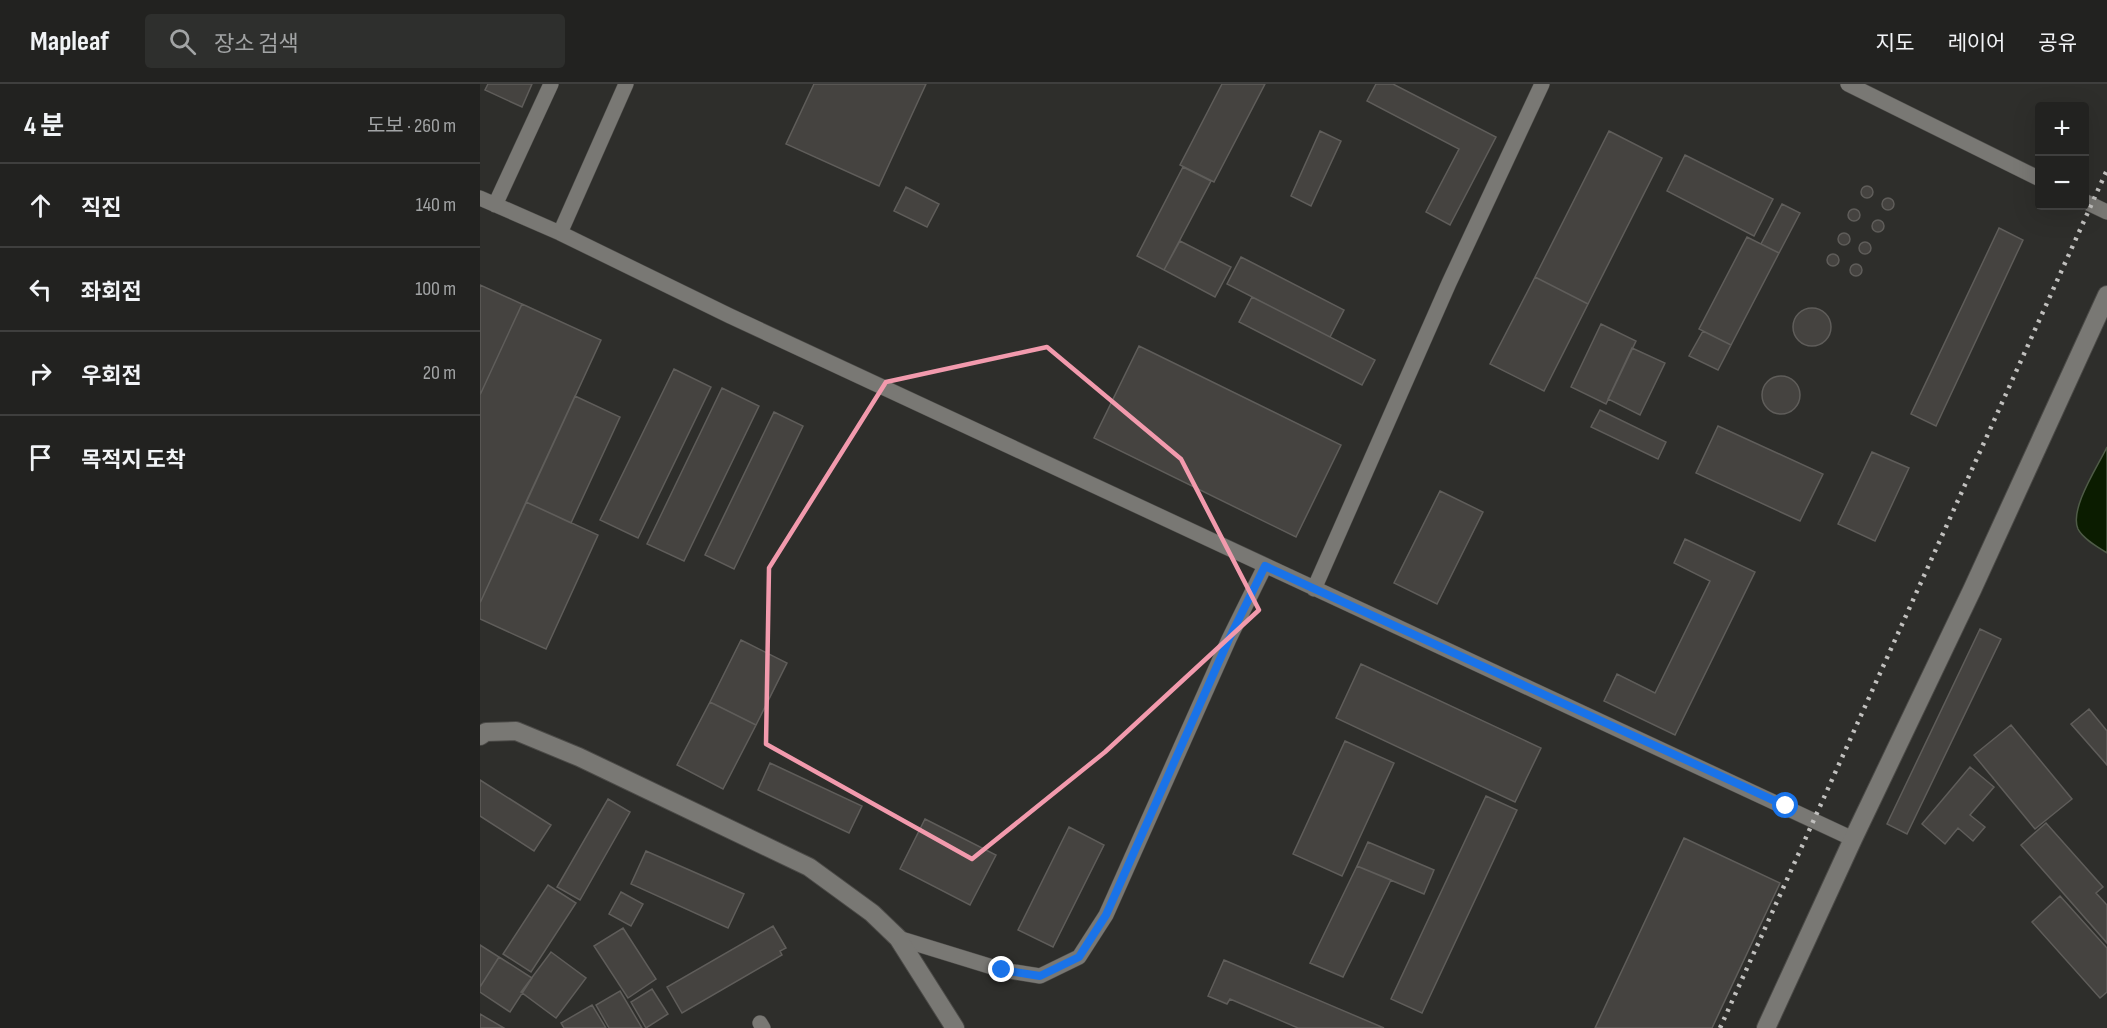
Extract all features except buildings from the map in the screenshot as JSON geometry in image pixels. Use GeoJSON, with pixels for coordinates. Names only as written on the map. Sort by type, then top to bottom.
{"type":"FeatureCollection","features":[{"type":"Feature","properties":{"kind":"street"},"geometry":{"type":"LineString","coordinates":[[1766,1028],[1972,590],[2107,295]]}},
{"type":"Feature","properties":{"kind":"street"},"geometry":{"type":"LineString","coordinates":[[480,736],[486,732],[516,731],[579,757],[809,867],[872,913],[898,938],[955,1028]]}},
{"type":"Feature","properties":{"kind":"lane"},"geometry":{"type":"LineString","coordinates":[[495,205],[551,84]]}},
{"type":"Feature","properties":{"kind":"lane"},"geometry":{"type":"LineString","coordinates":[[560,233],[626,84]]}},
{"type":"Feature","properties":{"kind":"lane"},"geometry":{"type":"LineString","coordinates":[[1314,589],[1449,283],[1542,84]]}},
{"type":"Feature","properties":{"kind":"lane"},"geometry":{"type":"LineString","coordinates":[[1848,84],[2035,177]]}},
{"type":"Feature","properties":{"kind":"lane"},"geometry":{"type":"LineString","coordinates":[[480,198],[560,233],[730,316],[1853,839]]}},
{"type":"Feature","properties":{"kind":"lane"},"geometry":{"type":"LineString","coordinates":[[2089,203],[2107,212]]}},
{"type":"Feature","properties":{"kind":"lane"},"geometry":{"type":"LineString","coordinates":[[898,938],[1002,970],[1040,976],[1079,957],[1106,915],[1229,639],[1265,566]]}},
{"type":"Feature","properties":{"kind":"highlighted area"},"geometry":{"type":"Polygon","coordinates":[[[1047,347],[1181,459],[1259,610],[1105,752],[972,859],[766,744],[769,568],[886,382],[1047,347]]]}},
{"type":"Feature","properties":{"kind":"shaded area"},"geometry":{"type":"Polygon","coordinates":[[[2107,447],[2107,553],[2083,536],[2076,521],[2081,499],[2107,447]]]}},
{"type":"Feature","properties":{"kind":"railway"},"geometry":{"type":"LineString","coordinates":[[1720,1028],[2107,170]]}},
{"type":"Feature","properties":{"kind":"route"},"geometry":{"type":"LineString","coordinates":[[1002,970],[1040,976],[1079,957],[1106,915],[1229,639],[1265,566],[1786,806]]}}]}
